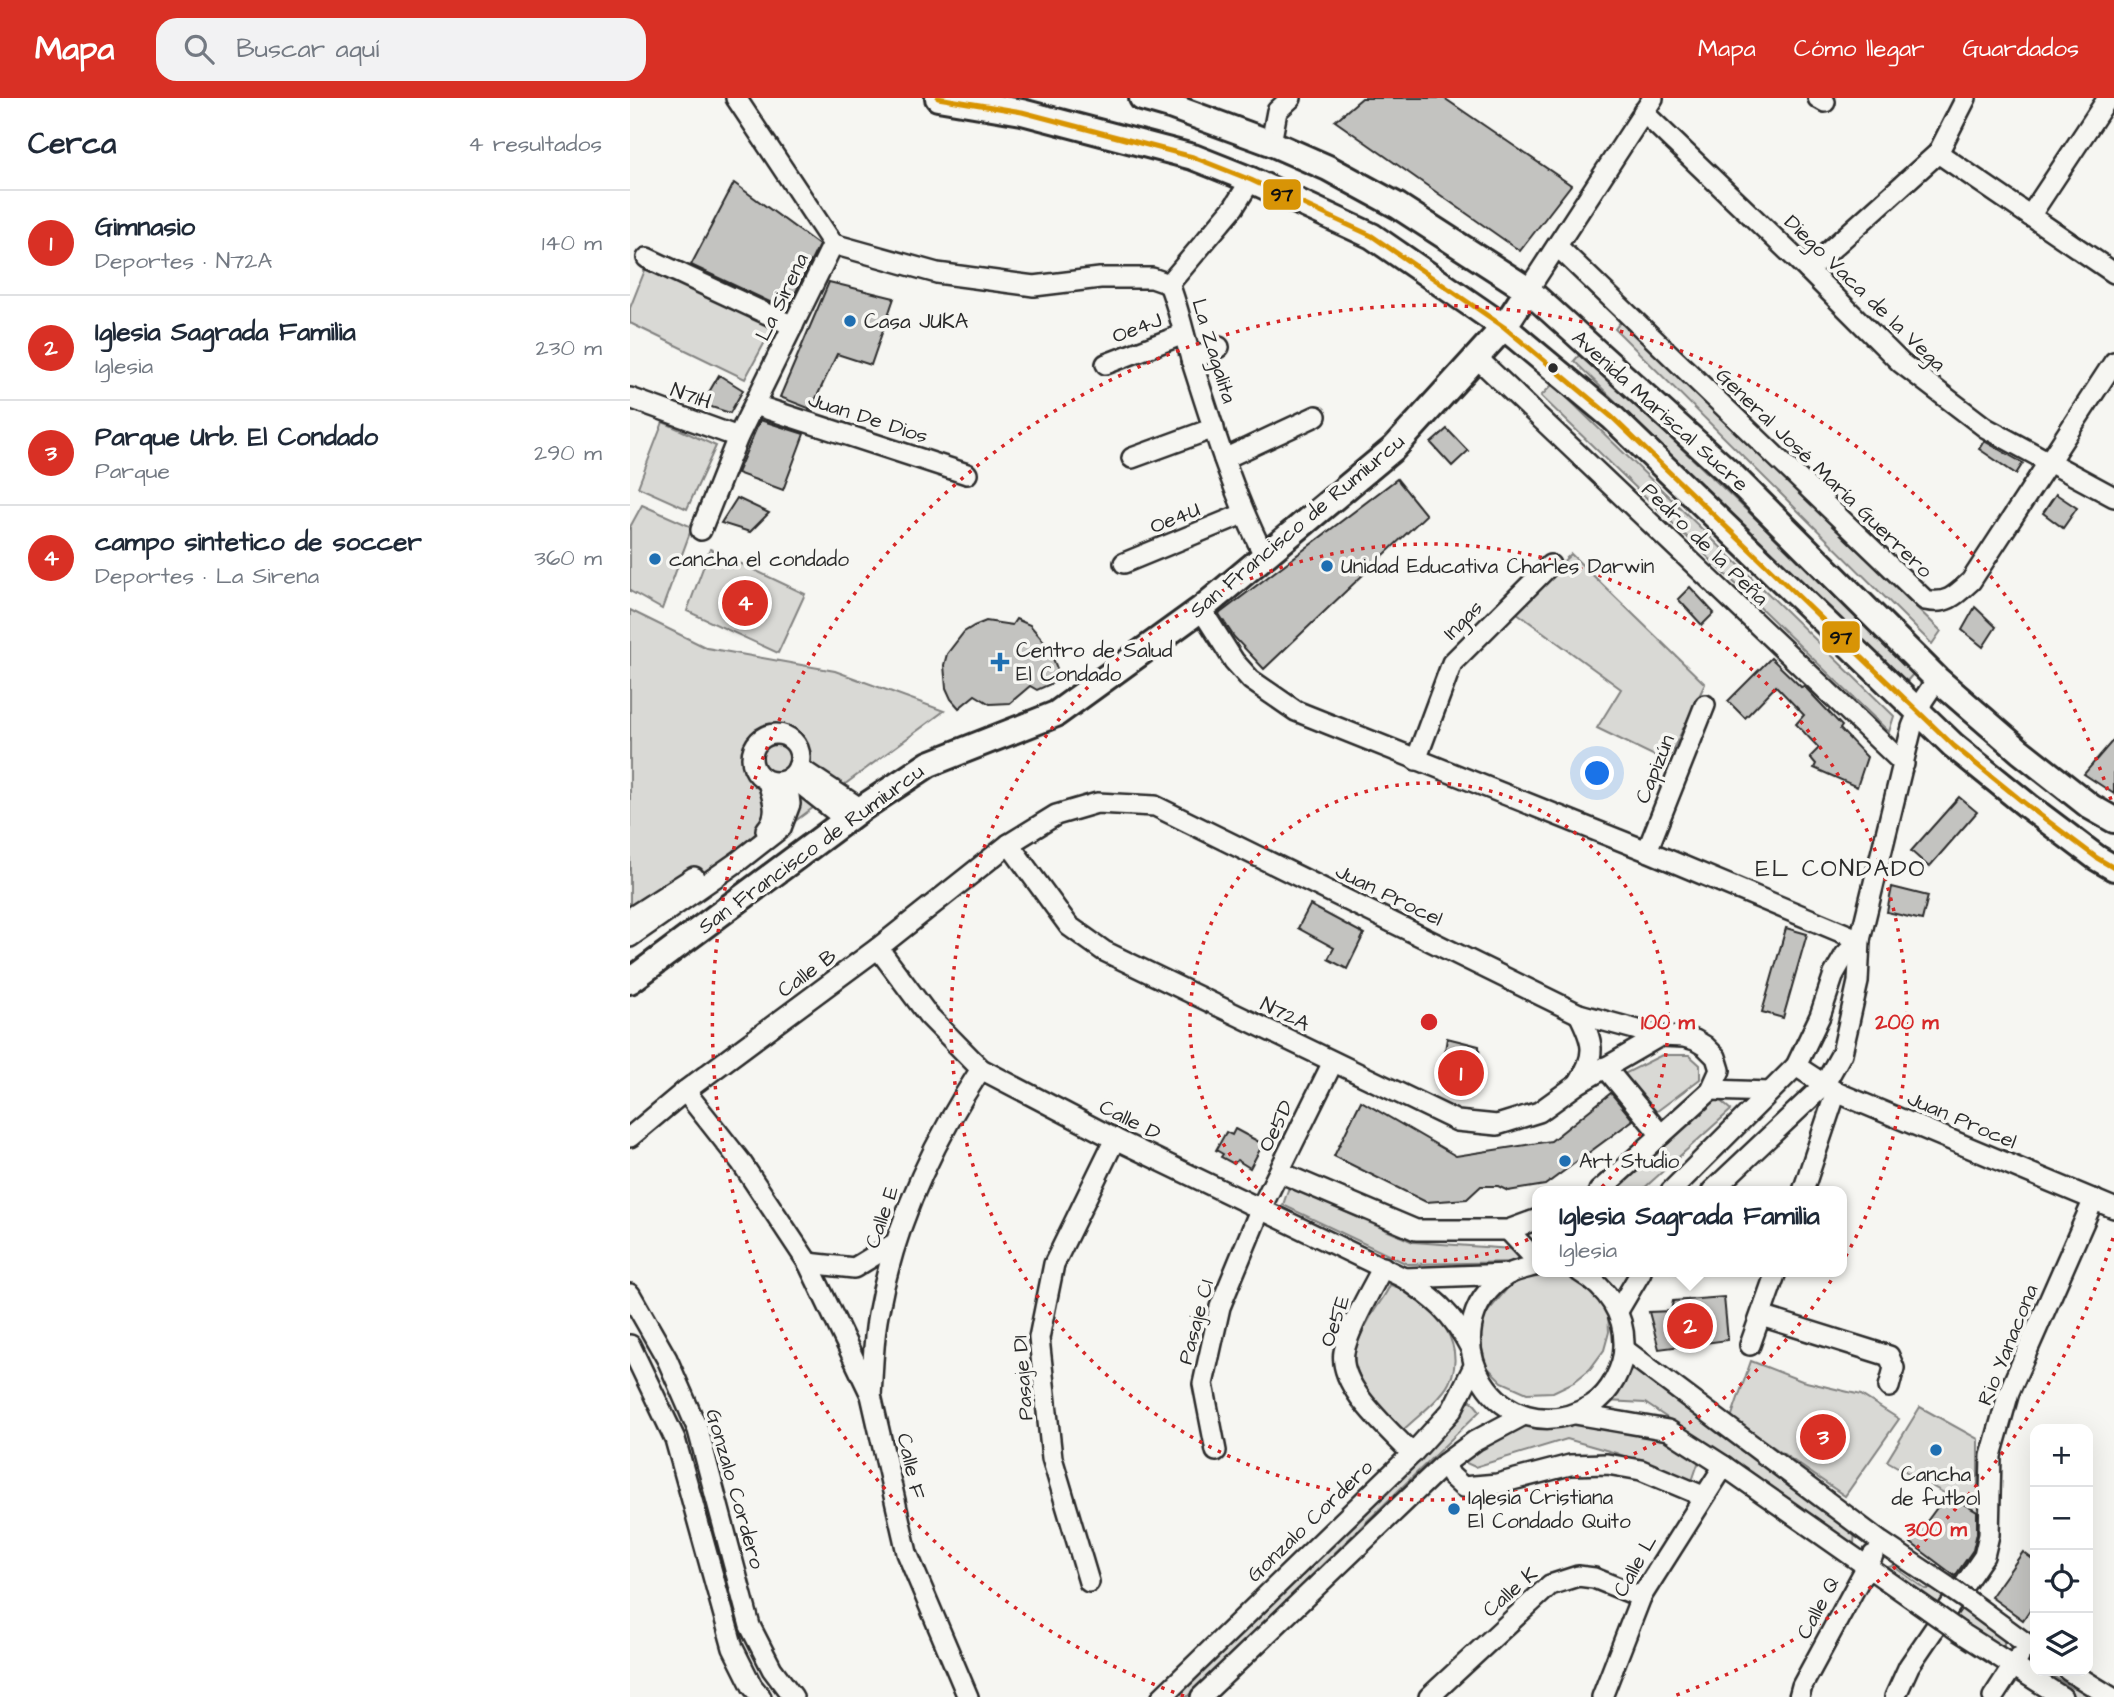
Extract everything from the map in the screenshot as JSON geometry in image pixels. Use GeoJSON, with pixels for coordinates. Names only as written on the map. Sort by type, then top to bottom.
{"type":"FeatureCollection","features":[{"type":"Feature","properties":{"kind":"main road","name":"Avenida Mariscal Sucre"},"geometry":{"type":"LineString","coordinates":[[939,98],[1022,112],[1193,157],[1251,180],[1372,236],[1504,327],[1613,418],[1954,746],[2028,806],[2114,868]]}},
{"type":"Feature","properties":{"kind":"main road","name":"Avenida Mariscal Sucre"},"geometry":{"type":"LineString","coordinates":[[1142,98],[1271,143],[1328,168],[1398,206],[1528,290],[1732,475],[1937,679],[2020,751],[2091,807],[2114,820]]}},
{"type":"Feature","properties":{"kind":"main road","name":"San Francisco de Rumiurcu"},"geometry":{"type":"LineString","coordinates":[[630,981],[853,814],[929,764],[1056,714],[1201,609],[1395,448],[1504,327],[1528,290]]}},
{"type":"Feature","properties":{"kind":"street","name":"La Sirena"},"geometry":{"type":"LineString","coordinates":[[701,530],[738,437],[833,244],[736,98]]}},
{"type":"Feature","properties":{"kind":"street"},"geometry":{"type":"LineString","coordinates":[[1271,143],[1277,111],[1291,98]]}},
{"type":"Feature","properties":{"kind":"street"},"geometry":{"type":"LineString","coordinates":[[1808,270],[1938,153],[1966,98]]}},
{"type":"Feature","properties":{"kind":"street"},"geometry":{"type":"LineString","coordinates":[[2030,216],[2108,98]]}},
{"type":"Feature","properties":{"kind":"street","name":"San Francisco de Rumiurcu"},"geometry":{"type":"LineString","coordinates":[[1528,290],[1648,105]]}},
{"type":"Feature","properties":{"kind":"street","name":"Diego Vaca de la Vega"},"geometry":{"type":"LineString","coordinates":[[1648,105],[1901,363],[1986,428],[2114,496]]}},
{"type":"Feature","properties":{"kind":"street"},"geometry":{"type":"LineString","coordinates":[[1938,153],[2114,273]]}},
{"type":"Feature","properties":{"kind":"street","name":"La Zagalita"},"geometry":{"type":"LineString","coordinates":[[1251,180],[1234,207],[1169,284],[1178,307],[1191,360],[1243,514],[1264,555]]}},
{"type":"Feature","properties":{"kind":"street"},"geometry":{"type":"LineString","coordinates":[[833,244],[937,273],[1034,286],[1100,278],[1152,278],[1169,284]]}},
{"type":"Feature","properties":{"kind":"street","name":"General José María Guerrero"},"geometry":{"type":"LineString","coordinates":[[1557,246],[1925,600],[1937,603],[1948,601],[1971,581],[2114,362]]}},
{"type":"Feature","properties":{"kind":"street"},"geometry":{"type":"LineString","coordinates":[[647,258],[793,326]]}},
{"type":"Feature","properties":{"kind":"street","name":"Oe4J"},"geometry":{"type":"LineString","coordinates":[[1106,364],[1184,334]]}},
{"type":"Feature","properties":{"kind":"street"},"geometry":{"type":"LineString","coordinates":[[1191,360],[1219,347]]}},
{"type":"Feature","properties":{"kind":"street","name":"Pedro de la Peña"},"geometry":{"type":"LineString","coordinates":[[1476,357],[1903,764]]}},
{"type":"Feature","properties":{"kind":"street","name":"N71H"},"geometry":{"type":"LineString","coordinates":[[630,398],[738,437]]}},
{"type":"Feature","properties":{"kind":"street","name":"Juan De Dios"},"geometry":{"type":"LineString","coordinates":[[755,405],[967,474]]}},
{"type":"Feature","properties":{"kind":"street"},"geometry":{"type":"LineString","coordinates":[[1224,459],[1316,416]]}},
{"type":"Feature","properties":{"kind":"street"},"geometry":{"type":"LineString","coordinates":[[1132,458],[1214,428]]}},
{"type":"Feature","properties":{"kind":"street","name":"Oe4U"},"geometry":{"type":"LineString","coordinates":[[1124,563],[1243,514]]}},
{"type":"Feature","properties":{"kind":"street","name":"Ingas"},"geometry":{"type":"LineString","coordinates":[[1416,760],[1452,663],[1550,565]]}},
{"type":"Feature","properties":{"kind":"street"},"geometry":{"type":"LineString","coordinates":[[1201,609],[1234,662],[1251,680],[1296,711],[1647,850],[1860,940]]}},
{"type":"Feature","properties":{"kind":"street"},"geometry":{"type":"LineString","coordinates":[[1804,1186],[1842,1053],[1858,982],[1860,940],[1912,727],[1923,700],[1937,679]]}},
{"type":"Feature","properties":{"kind":"street","name":"Capizún"},"geometry":{"type":"LineString","coordinates":[[1647,850],[1705,705]]}},
{"type":"Feature","properties":{"kind":"street"},"geometry":{"type":"LineString","coordinates":[[786,776],[853,814]]}},
{"type":"Feature","properties":{"kind":"street"},"geometry":{"type":"LineString","coordinates":[[630,918],[764,832],[772,824],[786,776]]}},
{"type":"Feature","properties":{"kind":"street"},"geometry":{"type":"LineString","coordinates":[[630,937],[781,828],[790,804],[786,776]]}},
{"type":"Feature","properties":{"kind":"street","name":"Juan Procel"},"geometry":{"type":"LineString","coordinates":[[1009,844],[1056,815],[1097,803],[1155,806],[1579,1014],[1660,1036],[1684,1037],[1705,1046],[1716,1057],[1720,1070],[1711,1090]]}},
{"type":"Feature","properties":{"kind":"street","name":"Calle B"},"geometry":{"type":"LineString","coordinates":[[630,1137],[685,1091],[878,948],[1009,844]]}},
{"type":"Feature","properties":{"kind":"street","name":"N72A"},"geometry":{"type":"LineString","coordinates":[[1009,844],[1069,926],[1104,951],[1457,1121],[1497,1125],[1539,1112],[1579,1083],[1660,1036]]}},
{"type":"Feature","properties":{"kind":"street"},"geometry":{"type":"LineString","coordinates":[[1676,1186],[1796,1066],[1820,1016],[1834,974],[1845,955],[1860,940]]}},
{"type":"Feature","properties":{"kind":"street","name":"Calle D"},"geometry":{"type":"LineString","coordinates":[[878,948],[928,1015],[981,1069],[1115,1139],[1404,1278],[1446,1310],[1459,1326],[1485,1387],[1502,1404],[1524,1415]]}},
{"type":"Feature","properties":{"kind":"street"},"geometry":{"type":"LineString","coordinates":[[1579,1014],[1588,1032],[1591,1064],[1579,1083]]}},
{"type":"Feature","properties":{"kind":"street","name":"Oe5D"},"geometry":{"type":"LineString","coordinates":[[1260,1210],[1333,1062]]}},
{"type":"Feature","properties":{"kind":"street","name":"Juan Procel"},"geometry":{"type":"LineString","coordinates":[[1796,1066],[1830,1089],[2114,1208]]}},
{"type":"Feature","properties":{"kind":"street"},"geometry":{"type":"LineString","coordinates":[[1605,1067],[1661,1135]]}},
{"type":"Feature","properties":{"kind":"street","name":"Calle E"},"geometry":{"type":"LineString","coordinates":[[871,1395],[877,1317],[895,1243],[919,1181],[951,1114],[981,1069]]}},
{"type":"Feature","properties":{"kind":"street"},"geometry":{"type":"LineString","coordinates":[[1717,1186],[1737,1166],[1830,1089]]}},
{"type":"Feature","properties":{"kind":"street"},"geometry":{"type":"LineString","coordinates":[[1605,1186],[1711,1090],[1769,1092]]}},
{"type":"Feature","properties":{"kind":"street","name":"Calle F"},"geometry":{"type":"LineString","coordinates":[[685,1091],[741,1162],[808,1263],[871,1395],[907,1553],[964,1692]]}},
{"type":"Feature","properties":{"kind":"street","name":"Pasaje D1"},"geometry":{"type":"LineString","coordinates":[[1089,1582],[1052,1458],[1039,1338],[1054,1264],[1115,1139]]}},
{"type":"Feature","properties":{"kind":"street"},"geometry":{"type":"LineString","coordinates":[[1716,1146],[1737,1166]]}},
{"type":"Feature","properties":{"kind":"street"},"geometry":{"type":"LineString","coordinates":[[1279,1172],[1416,1230],[1508,1230],[1532,1221]]}},
{"type":"Feature","properties":{"kind":"street","name":"Rio Yanacona"},"geometry":{"type":"LineString","coordinates":[[1895,1697],[1909,1666],[1984,1556],[1989,1535],[1991,1456],[2009,1392],[2094,1199]]}},
{"type":"Feature","properties":{"kind":"street","name":"Pasaje C1"},"geometry":{"type":"LineString","coordinates":[[1216,1451],[1203,1384],[1220,1307],[1260,1210]]}},
{"type":"Feature","properties":{"kind":"street"},"geometry":{"type":"LineString","coordinates":[[1508,1230],[1532,1257]]}},
{"type":"Feature","properties":{"kind":"street"},"geometry":{"type":"LineString","coordinates":[[808,1263],[854,1268],[895,1243]]}},
{"type":"Feature","properties":{"kind":"street"},"geometry":{"type":"LineString","coordinates":[[1508,1274],[1532,1266]]}},
{"type":"Feature","properties":{"kind":"street","name":"Oe5E"},"geometry":{"type":"LineString","coordinates":[[1383,1267],[1365,1301],[1344,1353],[1346,1373],[1356,1393],[1412,1454]]}},
{"type":"Feature","properties":{"kind":"street","name":"Calle D"},"geometry":{"type":"LineString","coordinates":[[1404,1278],[1508,1274]]}},
{"type":"Feature","properties":{"kind":"street","name":"Gonzalo Cordero"},"geometry":{"type":"LineString","coordinates":[[1162,1697],[1412,1454],[1452,1410],[1472,1356],[1473,1318],[1487,1293],[1508,1274]]}},
{"type":"Feature","properties":{"kind":"street"},"geometry":{"type":"LineString","coordinates":[[1201,1697],[1444,1464],[1475,1441],[1524,1415],[1549,1419],[1575,1414],[1598,1401],[1615,1381],[1625,1349],[1623,1326],[1618,1311],[1596,1281],[1589,1277]]}},
{"type":"Feature","properties":{"kind":"street"},"geometry":{"type":"LineString","coordinates":[[1618,1311],[1638,1277]]}},
{"type":"Feature","properties":{"kind":"street"},"geometry":{"type":"LineString","coordinates":[[1750,1345],[1774,1277]]}},
{"type":"Feature","properties":{"kind":"street","name":"Gonzalo Cordero"},"geometry":{"type":"LineString","coordinates":[[630,1294],[667,1359],[698,1430],[750,1626],[772,1669],[793,1697]]}},
{"type":"Feature","properties":{"kind":"street"},"geometry":{"type":"LineString","coordinates":[[1761,1316],[1889,1356],[1894,1368],[1889,1387]]}},
{"type":"Feature","properties":{"kind":"street"},"geometry":{"type":"LineString","coordinates":[[630,1345],[675,1439],[733,1648],[752,1686],[761,1697]]}},
{"type":"Feature","properties":{"kind":"street"},"geometry":{"type":"LineString","coordinates":[[1625,1349],[1881,1542],[2030,1646]]}},
{"type":"Feature","properties":{"kind":"street"},"geometry":{"type":"LineString","coordinates":[[1575,1414],[1668,1430],[1724,1466],[1960,1632],[2062,1697]]}},
{"type":"Feature","properties":{"kind":"street"},"geometry":{"type":"LineString","coordinates":[[1444,1464],[1451,1476],[1463,1487],[1497,1484],[1570,1465],[1607,1464],[1642,1470],[1703,1496]]}},
{"type":"Feature","properties":{"kind":"street","name":"Calle L"},"geometry":{"type":"LineString","coordinates":[[1602,1697],[1641,1597],[1724,1466]]}},
{"type":"Feature","properties":{"kind":"street","name":"Calle Q"},"geometry":{"type":"LineString","coordinates":[[1799,1697],[1802,1686],[1881,1542]]}},
{"type":"Feature","properties":{"kind":"street","name":"Calle K"},"geometry":{"type":"LineString","coordinates":[[1429,1697],[1550,1584],[1578,1576],[1594,1578],[1641,1597]]}},
{"type":"Feature","properties":{"kind":"street"},"geometry":{"type":"LineString","coordinates":[[1993,1697],[2012,1667],[2030,1648]]}},
{"type":"Feature","properties":{"kind":"street"},"geometry":{"type":"LineString","coordinates":[[2077,1676],[2110,1697]]}},
{"type":"Feature","properties":{"kind":"shaded area"},"geometry":{"type":"Polygon","coordinates":[[[649,260],[773,327],[745,379],[630,323],[630,308],[649,260]]]}},
{"type":"Feature","properties":{"kind":"shaded area"},"geometry":{"type":"Polygon","coordinates":[[[1621,321],[1941,631],[1932,644],[1615,329],[1621,321]]]}},
{"type":"Feature","properties":{"kind":"shaded area"},"geometry":{"type":"Polygon","coordinates":[[[1581,353],[1916,671],[1905,683],[1574,361],[1581,353]]]}},
{"type":"Feature","properties":{"kind":"shaded area"},"geometry":{"type":"Polygon","coordinates":[[[1553,384],[1894,716],[1889,732],[1541,396],[1553,384]]]}},
{"type":"Feature","properties":{"kind":"shaded area"},"geometry":{"type":"Polygon","coordinates":[[[663,422],[716,446],[687,509],[638,487],[663,422]]]}},
{"type":"Feature","properties":{"kind":"shaded area","name":"cancha el condado"},"geometry":{"type":"Polygon","coordinates":[[[642,505],[692,527],[662,609],[630,591],[630,527],[642,505]]]}},
{"type":"Feature","properties":{"kind":"shaded area"},"geometry":{"type":"Polygon","coordinates":[[[710,549],[805,594],[778,653],[687,611],[710,549]]]}},
{"type":"Feature","properties":{"kind":"shaded area"},"geometry":{"type":"Polygon","coordinates":[[[1571,554],[1705,684],[1667,762],[1597,728],[1621,689],[1513,610],[1571,554]]]}},
{"type":"Feature","properties":{"kind":"shaded area"},"geometry":{"type":"Polygon","coordinates":[[[630,610],[707,648],[835,671],[944,711],[630,943],[630,610]]]}},
{"type":"Feature","properties":{"kind":"shaded area"},"geometry":{"type":"Polygon","coordinates":[[[1662,1055],[1689,1055],[1700,1065],[1700,1079],[1656,1112],[1624,1074],[1662,1055]]]}},
{"type":"Feature","properties":{"kind":"shaded area"},"geometry":{"type":"Polygon","coordinates":[[[1717,1098],[1731,1110],[1647,1186],[1615,1186],[1717,1098]]]}},
{"type":"Feature","properties":{"kind":"shaded area"},"geometry":{"type":"Polygon","coordinates":[[[1289,1187],[1413,1242],[1512,1249],[1523,1262],[1407,1264],[1283,1205],[1289,1187]]]}},
{"type":"Feature","properties":{"kind":"shaded area"},"geometry":{"type":"Polygon","coordinates":[[[1532,1276],[1573,1277],[1584,1282],[1608,1312],[1609,1332],[1604,1350],[1590,1369],[1574,1382],[1553,1392],[1527,1393],[1502,1382],[1486,1366],[1480,1339],[1485,1315],[1511,1284],[1532,1276]]]}},
{"type":"Feature","properties":{"kind":"shaded area"},"geometry":{"type":"Polygon","coordinates":[[[1390,1285],[1418,1298],[1431,1309],[1442,1322],[1454,1352],[1454,1368],[1445,1389],[1399,1434],[1368,1392],[1354,1359],[1361,1334],[1390,1285]]]}},
{"type":"Feature","properties":{"kind":"shaded area"},"geometry":{"type":"Polygon","coordinates":[[[1631,1361],[1641,1375],[1855,1530],[1854,1544],[1645,1403],[1607,1401],[1631,1361]]]}},
{"type":"Feature","properties":{"kind":"shaded area"},"geometry":{"type":"Polygon","coordinates":[[[1751,1361],[1802,1381],[1861,1395],[1899,1419],[1845,1496],[1731,1418],[1751,1361]]]}},
{"type":"Feature","properties":{"kind":"shaded area"},"geometry":{"type":"Polygon","coordinates":[[[1471,1400],[1480,1411],[1187,1697],[1168,1697],[1471,1400]]]}},
{"type":"Feature","properties":{"kind":"shaded area","name":"Cancha de futbol"},"geometry":{"type":"Polygon","coordinates":[[[1920,1407],[1978,1439],[1978,1512],[1887,1461],[1920,1407]]]}},
{"type":"Feature","properties":{"kind":"shaded area"},"geometry":{"type":"Polygon","coordinates":[[[1575,1418],[1665,1436],[1700,1458],[1691,1484],[1616,1453],[1567,1439],[1475,1467],[1455,1458],[1522,1425],[1575,1418]]]}},
{"type":"Feature","properties":{"kind":"shaded area"},"geometry":{"type":"Polygon","coordinates":[[[1893,1566],[1925,1589],[1937,1589],[2004,1637],[2004,1646],[1995,1649],[1888,1572],[1887,1567],[1893,1566]]]}},
{"type":"Feature","properties":{"kind":"shaded area"},"geometry":{"type":"Polygon","coordinates":[[[2040,1676],[2053,1676],[2072,1688],[2084,1687],[2100,1697],[2074,1697],[2040,1676]]]}},
{"type":"Feature","properties":{"kind":"building"},"geometry":{"type":"Polygon","coordinates":[[[1362,98],[1444,98],[1571,185],[1520,251],[1335,121],[1362,98]]]}},
{"type":"Feature","properties":{"kind":"building"},"geometry":{"type":"Polygon","coordinates":[[[734,183],[819,245],[787,310],[691,265],[734,183]]]}},
{"type":"Feature","properties":{"kind":"building","name":"Casa JUKA"},"geometry":{"type":"Polygon","coordinates":[[[829,282],[894,298],[871,365],[837,354],[811,409],[780,397],[829,282]]]}},
{"type":"Feature","properties":{"kind":"building"},"geometry":{"type":"Polygon","coordinates":[[[719,375],[743,390],[730,413],[702,404],[719,375]]]}},
{"type":"Feature","properties":{"kind":"building"},"geometry":{"type":"Polygon","coordinates":[[[760,420],[804,434],[783,490],[737,473],[760,420]]]}},
{"type":"Feature","properties":{"kind":"building"},"geometry":{"type":"Polygon","coordinates":[[[1447,429],[1468,451],[1452,466],[1431,443],[1447,429]]]}},
{"type":"Feature","properties":{"kind":"building"},"geometry":{"type":"Polygon","coordinates":[[[1984,441],[2023,463],[2016,474],[1979,449],[1984,441]]]}},
{"type":"Feature","properties":{"kind":"building","name":"Unidad Educativa Charles Darwin"},"geometry":{"type":"Polygon","coordinates":[[[1397,479],[1426,515],[1264,669],[1234,637],[1219,614],[1397,479]]]}},
{"type":"Feature","properties":{"kind":"building"},"geometry":{"type":"Polygon","coordinates":[[[2056,494],[2077,508],[2063,528],[2043,513],[2056,494]]]}},
{"type":"Feature","properties":{"kind":"building"},"geometry":{"type":"Polygon","coordinates":[[[737,498],[769,513],[750,532],[721,523],[737,498]]]}},
{"type":"Feature","properties":{"kind":"building"},"geometry":{"type":"Polygon","coordinates":[[[1690,587],[1714,613],[1702,625],[1678,599],[1690,587]]]}},
{"type":"Feature","properties":{"kind":"building"},"geometry":{"type":"Polygon","coordinates":[[[1975,607],[1996,627],[1983,647],[1962,630],[1975,607]]]}},
{"type":"Feature","properties":{"kind":"building","name":"Centro de Salud El Condado"},"geometry":{"type":"Polygon","coordinates":[[[1016,619],[1030,625],[1048,646],[1058,671],[1055,682],[1037,690],[1030,686],[1010,703],[990,704],[975,695],[959,708],[946,688],[944,665],[947,654],[964,632],[974,626],[986,621],[1012,625],[1016,619]]]}},
{"type":"Feature","properties":{"kind":"building"},"geometry":{"type":"Polygon","coordinates":[[[1771,658],[1801,687],[1804,686],[1867,757],[1857,787],[1814,768],[1816,764],[1810,757],[1819,748],[1796,724],[1804,715],[1776,686],[1745,718],[1728,701],[1771,658]]]}},
{"type":"Feature","properties":{"kind":"building"},"geometry":{"type":"Polygon","coordinates":[[[2114,739],[2114,794],[2084,774],[2114,739]]]}},
{"type":"Feature","properties":{"kind":"building"},"geometry":{"type":"Polygon","coordinates":[[[1959,797],[1977,812],[1929,867],[1911,851],[1959,797]]]}},
{"type":"Feature","properties":{"kind":"building"},"geometry":{"type":"Polygon","coordinates":[[[1892,887],[1928,896],[1922,920],[1887,912],[1892,887]]]}},
{"type":"Feature","properties":{"kind":"building"},"geometry":{"type":"Polygon","coordinates":[[[1310,905],[1364,934],[1347,969],[1328,959],[1334,948],[1298,928],[1310,905]]]}},
{"type":"Feature","properties":{"kind":"building"},"geometry":{"type":"Polygon","coordinates":[[[1786,928],[1807,934],[1783,1018],[1762,1012],[1786,928]]]}},
{"type":"Feature","properties":{"kind":"building"},"geometry":{"type":"Polygon","coordinates":[[[1447,1038],[1479,1046],[1481,1085],[1464,1092],[1440,1082],[1447,1038]]]}},
{"type":"Feature","properties":{"kind":"building"},"geometry":{"type":"Polygon","coordinates":[[[1611,1093],[1633,1120],[1545,1185],[1508,1191],[1498,1186],[1481,1186],[1467,1199],[1426,1202],[1334,1156],[1361,1101],[1456,1156],[1551,1141],[1611,1093]]]}},
{"type":"Feature","properties":{"kind":"building"},"geometry":{"type":"Polygon","coordinates":[[[1235,1129],[1263,1144],[1250,1168],[1237,1160],[1234,1164],[1221,1157],[1223,1154],[1216,1150],[1226,1132],[1232,1135],[1235,1129]]]}},
{"type":"Feature","properties":{"kind":"building"},"geometry":{"type":"Polygon","coordinates":[[[1724,1297],[1728,1340],[1659,1349],[1649,1312],[1671,1311],[1673,1301],[1724,1297]]]}},
{"type":"Feature","properties":{"kind":"building"},"geometry":{"type":"Polygon","coordinates":[[[1947,1494],[1977,1512],[1977,1533],[1973,1550],[1955,1576],[1911,1543],[1947,1494]]]}},
{"type":"Feature","properties":{"kind":"building"},"geometry":{"type":"Polygon","coordinates":[[[2023,1552],[2030,1557],[2030,1610],[2023,1620],[1991,1597],[2023,1552]]]}},
{"type":"Feature","properties":{"kind":"transit line","name":"97"},"geometry":{"type":"LineString","coordinates":[[938,98],[1022,112],[1193,157],[1251,180],[1372,236],[1504,327],[1613,418],[1954,746],[2028,806],[2114,868]]}},
{"type":"Feature","properties":{"kind":"place","name":"Casa JUKA"},"geometry":{"type":"Point","coordinates":[850,321]}},
{"type":"Feature","properties":{"kind":"place","name":"cancha el condado"},"geometry":{"type":"Point","coordinates":[655,559]}},
{"type":"Feature","properties":{"kind":"place","name":"Unidad Educativa Charles Darwin"},"geometry":{"type":"Point","coordinates":[1327,566]}},
{"type":"Feature","properties":{"kind":"place","name":"campo sintetico de soccer"},"geometry":{"type":"Point","coordinates":[745,603]}},
{"type":"Feature","properties":{"kind":"place","name":"Centro de Salud El Condado"},"geometry":{"type":"Point","coordinates":[1000,662]}},
{"type":"Feature","properties":{"kind":"place","name":"Gimnasio"},"geometry":{"type":"Point","coordinates":[1461,1073]}},
{"type":"Feature","properties":{"kind":"place","name":"Art Studio"},"geometry":{"type":"Point","coordinates":[1565,1161]}},
{"type":"Feature","properties":{"kind":"place","name":"Iglesia Sagrada Familia"},"geometry":{"type":"Point","coordinates":[1690,1326]}},
{"type":"Feature","properties":{"kind":"place","name":"Parque Urb. El Condado"},"geometry":{"type":"Point","coordinates":[1823,1437]}},
{"type":"Feature","properties":{"kind":"place","name":"Cancha de futbol"},"geometry":{"type":"Point","coordinates":[1936,1450]}},
{"type":"Feature","properties":{"kind":"place","name":"Iglesia Cristiana El Condado Quito"},"geometry":{"type":"Point","coordinates":[1454,1509]}},
{"type":"Feature","properties":{"kind":"district","name":"EL CONDADO"},"geometry":{"type":"Point","coordinates":[1841,869]}}]}
